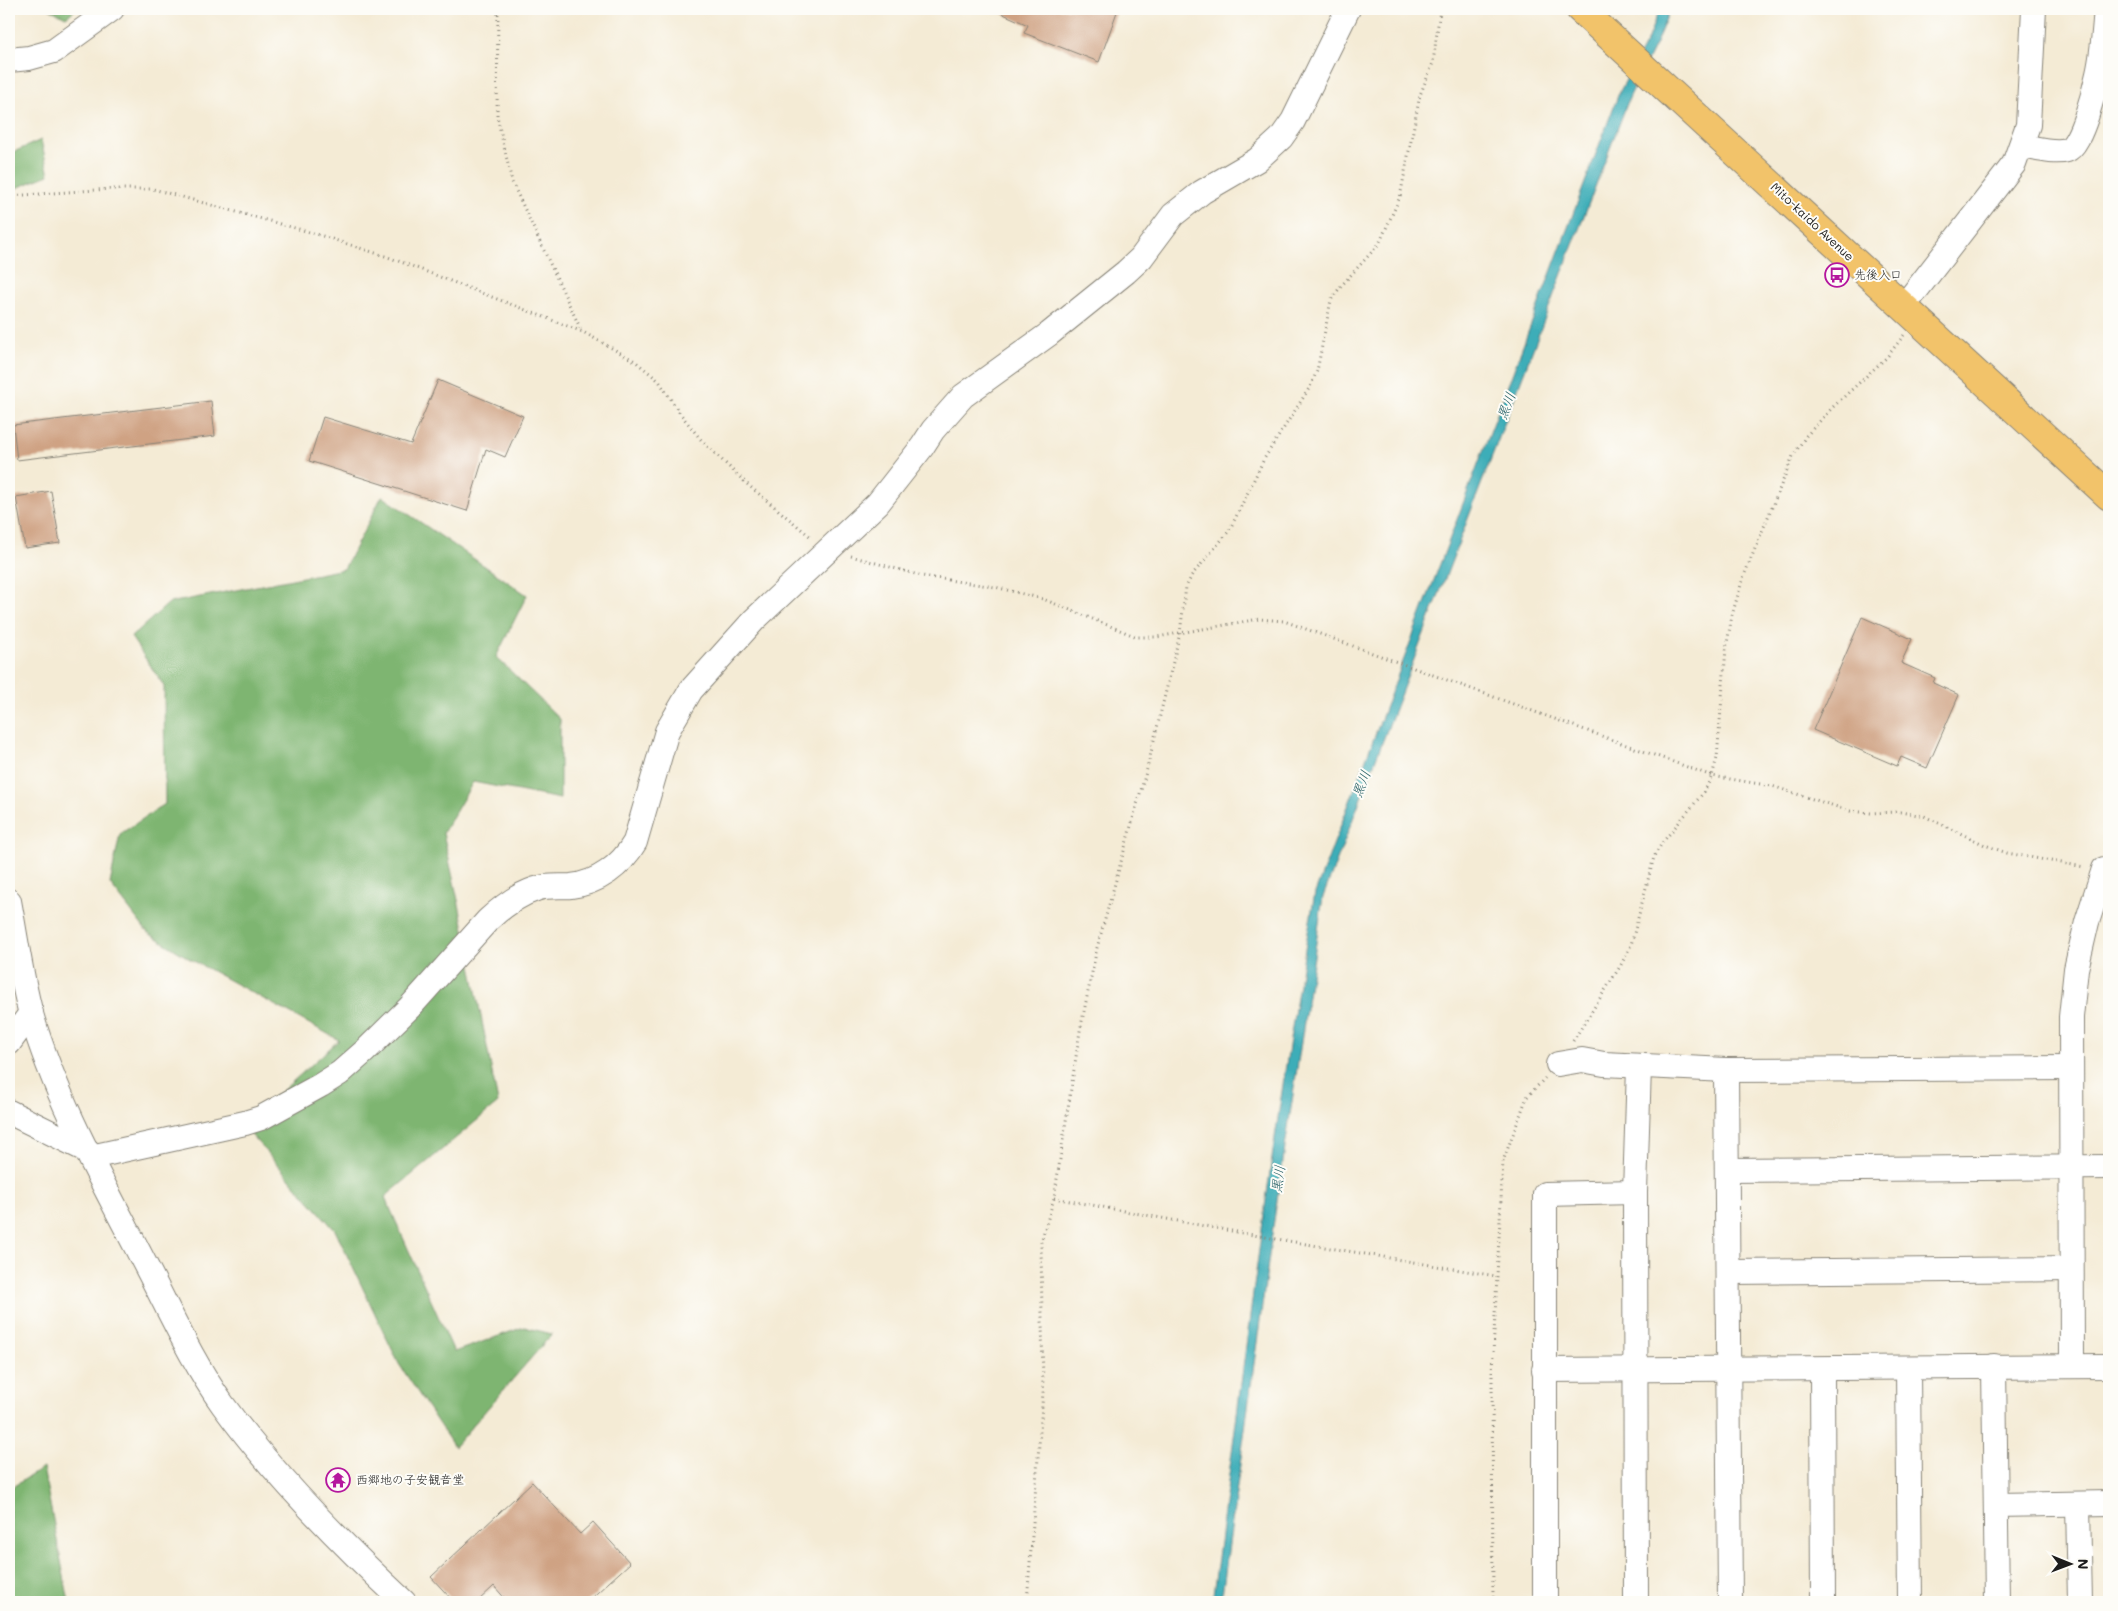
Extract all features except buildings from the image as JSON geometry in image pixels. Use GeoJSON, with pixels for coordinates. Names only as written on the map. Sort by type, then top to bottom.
{"type":"FeatureCollection","features":[{"type":"Feature","properties":{"kind":"highway","name":"Mito-kaido Avenue"},"geometry":{"type":"LineString","coordinates":[[1580,9],[2109,496]]}},
{"type":"Feature","properties":{"kind":"street"},"geometry":{"type":"LineString","coordinates":[[9,60],[29,58],[54,51],[112,9]]}},
{"type":"Feature","properties":{"kind":"street"},"geometry":{"type":"LineString","coordinates":[[9,1112],[89,1154],[245,1123],[260,1118],[340,1073],[410,1007],[488,920],[502,907],[518,896],[537,889],[583,885],[610,872],[631,850],[635,842],[667,731],[690,690],[754,620],[878,503],[932,430],[963,396],[1049,334],[1126,272],[1141,258],[1173,215],[1190,201],[1257,160],[1282,138],[1293,120],[1348,9]]}},
{"type":"Feature","properties":{"kind":"street"},"geometry":{"type":"LineString","coordinates":[[1910,313],[2014,164],[2028,125],[2034,9]]}},
{"type":"Feature","properties":{"kind":"street"},"geometry":{"type":"LineString","coordinates":[[2021,146],[2056,150],[2068,150],[2074,146],[2104,75],[2106,9]]}},
{"type":"Feature","properties":{"kind":"street"},"geometry":{"type":"LineString","coordinates":[[2072,1366],[2071,1017],[2076,969],[2088,922],[2106,870]]}},
{"type":"Feature","properties":{"kind":"street"},"geometry":{"type":"LineString","coordinates":[[9,901],[31,1013],[57,1088],[190,1350],[222,1404],[249,1438],[314,1512],[404,1602]]}},
{"type":"Feature","properties":{"kind":"street"},"geometry":{"type":"LineString","coordinates":[[9,1043],[31,1013]]}},
{"type":"Feature","properties":{"kind":"street"},"geometry":{"type":"LineString","coordinates":[[1558,1064],[1582,1060],[1639,1067],[1726,1070],[2071,1068]]}},
{"type":"Feature","properties":{"kind":"street"},"geometry":{"type":"LineString","coordinates":[[1636,1602],[1635,1192],[1639,1067]]}},
{"type":"Feature","properties":{"kind":"street"},"geometry":{"type":"LineString","coordinates":[[1726,1070],[1730,1369],[1730,1602]]}},
{"type":"Feature","properties":{"kind":"street"},"geometry":{"type":"LineString","coordinates":[[1727,1170],[2109,1167]]}},
{"type":"Feature","properties":{"kind":"street"},"geometry":{"type":"LineString","coordinates":[[1545,1602],[1545,1194],[1635,1192]]}},
{"type":"Feature","properties":{"kind":"street"},"geometry":{"type":"LineString","coordinates":[[1728,1272],[2071,1269]]}},
{"type":"Feature","properties":{"kind":"street"},"geometry":{"type":"LineString","coordinates":[[1994,1366],[1996,1602]]}},
{"type":"Feature","properties":{"kind":"street"},"geometry":{"type":"LineString","coordinates":[[1544,1370],[2109,1366]]}},
{"type":"Feature","properties":{"kind":"street"},"geometry":{"type":"LineString","coordinates":[[1822,1368],[1824,1602]]}},
{"type":"Feature","properties":{"kind":"street"},"geometry":{"type":"LineString","coordinates":[[1908,1368],[1910,1602]]}},
{"type":"Feature","properties":{"kind":"street"},"geometry":{"type":"LineString","coordinates":[[1996,1505],[2109,1503]]}},
{"type":"Feature","properties":{"kind":"street"},"geometry":{"type":"LineString","coordinates":[[2078,1504],[2080,1602]]}},
{"type":"Feature","properties":{"kind":"path"},"geometry":{"type":"LineString","coordinates":[[498,9],[497,116],[512,182],[582,332]]}},
{"type":"Feature","properties":{"kind":"path"},"geometry":{"type":"LineString","coordinates":[[1027,1602],[1043,1392],[1041,1242],[1054,1198],[1080,1031],[1097,948],[1148,765],[1180,633],[1186,587],[1192,575],[1229,532],[1264,459],[1310,387],[1318,363],[1331,300],[1341,286],[1379,244],[1400,197],[1420,95],[1433,63],[1440,9]]}},
{"type":"Feature","properties":{"kind":"path"},"geometry":{"type":"LineString","coordinates":[[9,196],[111,189],[153,189],[313,233],[388,257],[582,332],[635,362],[659,381],[679,412],[702,441],[747,484],[827,550],[922,576],[995,587],[1028,595],[1078,612],[1136,637],[1157,637],[1259,619],[1284,622],[1712,776],[1772,786],[1850,810],[1871,813],[1900,812],[1924,816],[1985,845],[2007,853],[2106,870]]}},
{"type":"Feature","properties":{"kind":"path"},"geometry":{"type":"LineString","coordinates":[[1712,776],[1717,758],[1726,649],[1732,615],[1743,578],[1780,484],[1793,456],[1806,436],[1833,406],[1887,357],[1910,313]]}},
{"type":"Feature","properties":{"kind":"path"},"geometry":{"type":"LineString","coordinates":[[1054,1198],[1253,1235],[1283,1238],[1496,1276]]}},
{"type":"Feature","properties":{"kind":"green space"},"geometry":{"type":"Polygon","coordinates":[[[49,9],[76,9],[66,17],[49,9]]]}},
{"type":"Feature","properties":{"kind":"green space"},"geometry":{"type":"Polygon","coordinates":[[[41,140],[49,175],[9,191],[9,154],[41,140]]]}},
{"type":"Feature","properties":{"kind":"green space"},"geometry":{"type":"Polygon","coordinates":[[[382,496],[527,595],[496,657],[560,719],[560,799],[473,782],[443,833],[498,1103],[385,1197],[454,1352],[524,1327],[552,1334],[454,1447],[399,1364],[335,1230],[238,1120],[281,1092],[339,1040],[190,959],[147,932],[110,884],[120,834],[165,804],[164,686],[131,637],[169,603],[344,569],[382,496]]]}},
{"type":"Feature","properties":{"kind":"green space"},"geometry":{"type":"Polygon","coordinates":[[[43,1468],[69,1602],[9,1602],[9,1489],[43,1468]]]}},
{"type":"Feature","properties":{"kind":"water","name":"黒川"},"geometry":{"type":"Polygon","coordinates":[[[1659,9],[1670,9],[1630,96],[1323,897],[1273,1227],[1221,1602],[1212,1602],[1272,1158],[1315,893],[1619,93],[1648,39],[1659,9]]]}},
{"type":"Feature","properties":{"kind":"place","name":"先後入口"},"geometry":{"type":"Point","coordinates":[1837,275]}},
{"type":"Feature","properties":{"kind":"place","name":"西郷地の子安観音堂"},"geometry":{"type":"Point","coordinates":[338,1480]}}]}
